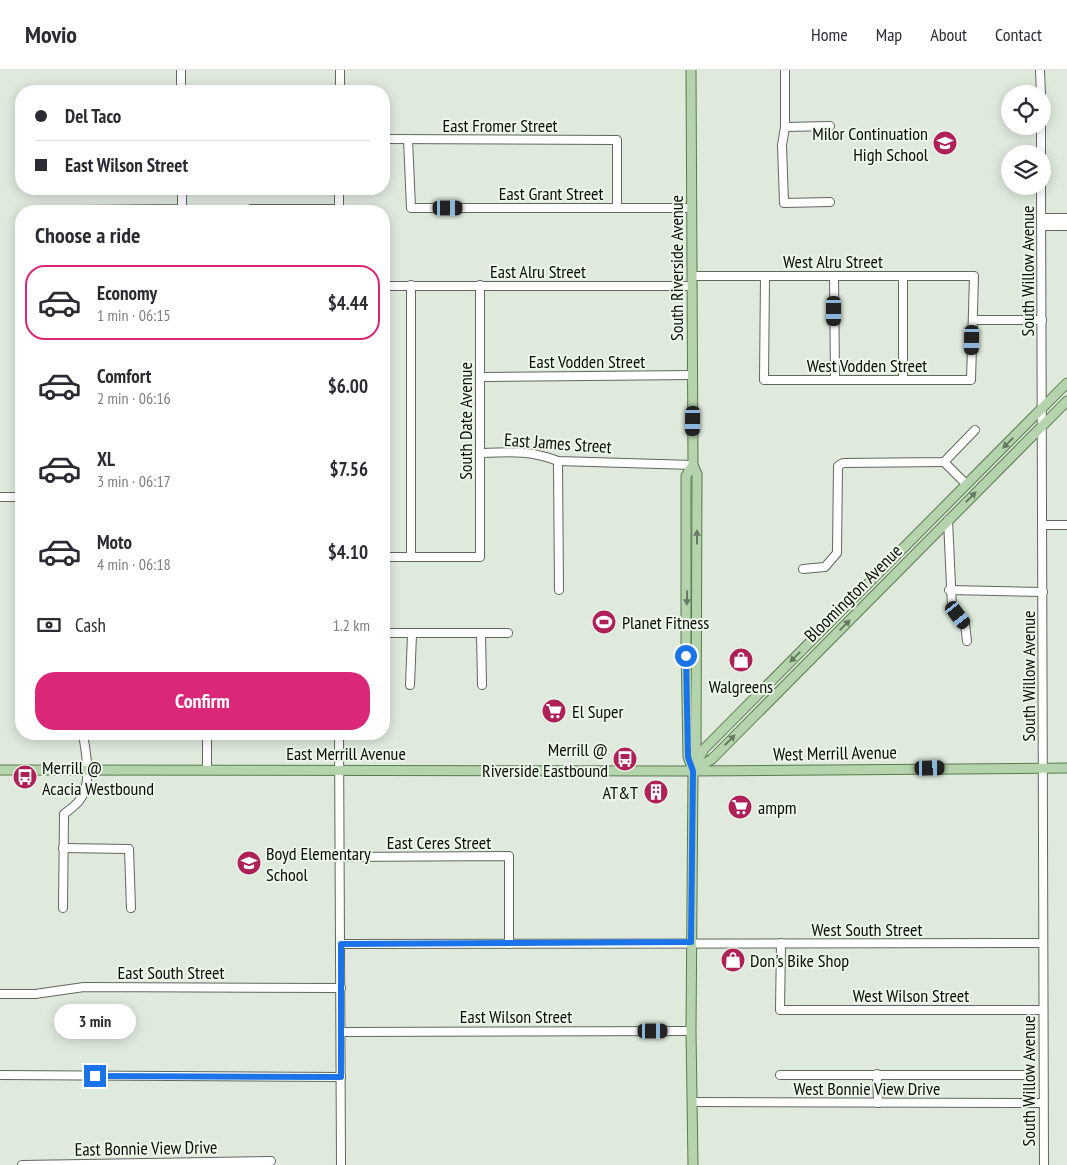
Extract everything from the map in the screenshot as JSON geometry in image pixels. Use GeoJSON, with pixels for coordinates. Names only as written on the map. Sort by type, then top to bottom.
{"type":"FeatureCollection","features":[{"type":"Feature","properties":{"kind":"main road","name":"South Riverside Avenue"},"geometry":{"type":"LineString","coordinates":[[691,70],[693,465],[697,474],[697,734],[693,771],[691,942],[693,1165]]}},
{"type":"Feature","properties":{"kind":"main road","name":"Bloomington Avenue"},"geometry":{"type":"LineString","coordinates":[[693,771],[704,748],[1067,383]]}},
{"type":"Feature","properties":{"kind":"main road","name":"Bloomington Avenue"},"geometry":{"type":"LineString","coordinates":[[693,771],[712,759],[1067,401]]}},
{"type":"Feature","properties":{"kind":"main road","name":"South Riverside Avenue"},"geometry":{"type":"LineString","coordinates":[[693,465],[686,476],[688,757],[693,771]]}},
{"type":"Feature","properties":{"kind":"main road"},"geometry":{"type":"LineString","coordinates":[[697,734],[704,738],[719,734]]}},
{"type":"Feature","properties":{"kind":"main road","name":"West Merrill Avenue"},"geometry":{"type":"LineString","coordinates":[[693,771],[1067,768]]}},
{"type":"Feature","properties":{"kind":"main road","name":"East Merrill Avenue"},"geometry":{"type":"LineString","coordinates":[[0,770],[693,771]]}},
{"type":"Feature","properties":{"kind":"street"},"geometry":{"type":"LineString","coordinates":[[181,70],[181,85]]}},
{"type":"Feature","properties":{"kind":"street"},"geometry":{"type":"LineString","coordinates":[[340,70],[340,85]]}},
{"type":"Feature","properties":{"kind":"street"},"geometry":{"type":"LineString","coordinates":[[785,70],[785,127],[782,145],[784,203],[830,202]]}},
{"type":"Feature","properties":{"kind":"street"},"geometry":{"type":"LineString","coordinates":[[1040,70],[1041,85]]}},
{"type":"Feature","properties":{"kind":"street"},"geometry":{"type":"LineString","coordinates":[[785,127],[830,126]]}},
{"type":"Feature","properties":{"kind":"street","name":"East Fromer Street"},"geometry":{"type":"LineString","coordinates":[[390,139],[617,140],[617,207]]}},
{"type":"Feature","properties":{"kind":"street","name":"East Grant Street"},"geometry":{"type":"LineString","coordinates":[[408,139],[411,208],[692,208]]}},
{"type":"Feature","properties":{"kind":"street","name":"South Willow Avenue"},"geometry":{"type":"LineString","coordinates":[[1041,195],[1044,525],[1042,943],[1044,1165]]}},
{"type":"Feature","properties":{"kind":"street"},"geometry":{"type":"LineString","coordinates":[[1041,222],[1067,218]]}},
{"type":"Feature","properties":{"kind":"street"},"geometry":{"type":"LineString","coordinates":[[1041,222],[1067,226]]}},
{"type":"Feature","properties":{"kind":"street","name":"West Alru Street"},"geometry":{"type":"LineString","coordinates":[[692,276],[974,276],[973,320]]}},
{"type":"Feature","properties":{"kind":"street","name":"West Vodden Street"},"geometry":{"type":"LineString","coordinates":[[765,276],[764,380],[971,380],[973,320]]}},
{"type":"Feature","properties":{"kind":"street"},"geometry":{"type":"LineString","coordinates":[[834,276],[835,380]]}},
{"type":"Feature","properties":{"kind":"street"},"geometry":{"type":"LineString","coordinates":[[903,277],[903,380]]}},
{"type":"Feature","properties":{"kind":"street"},"geometry":{"type":"LineString","coordinates":[[390,557],[411,557],[411,285]]}},
{"type":"Feature","properties":{"kind":"street","name":"East Alru Street"},"geometry":{"type":"LineString","coordinates":[[390,286],[692,286]]}},
{"type":"Feature","properties":{"kind":"street","name":"South Date Avenue"},"geometry":{"type":"LineString","coordinates":[[411,557],[480,557],[480,286]]}},
{"type":"Feature","properties":{"kind":"street"},"geometry":{"type":"LineString","coordinates":[[973,320],[1042,320]]}},
{"type":"Feature","properties":{"kind":"street","name":"East Vodden Street"},"geometry":{"type":"LineString","coordinates":[[481,377],[693,375]]}},
{"type":"Feature","properties":{"kind":"street"},"geometry":{"type":"LineString","coordinates":[[944,462],[975,430]]}},
{"type":"Feature","properties":{"kind":"street","name":"East James Street"},"geometry":{"type":"LineString","coordinates":[[480,453],[538,453],[558,461],[693,465]]}},
{"type":"Feature","properties":{"kind":"street"},"geometry":{"type":"LineString","coordinates":[[558,461],[559,590]]}},
{"type":"Feature","properties":{"kind":"street"},"geometry":{"type":"LineString","coordinates":[[803,569],[822,569],[835,557],[838,466],[843,463],[884,461],[944,462],[966,484]]}},
{"type":"Feature","properties":{"kind":"street"},"geometry":{"type":"LineString","coordinates":[[0,497],[15,497]]}},
{"type":"Feature","properties":{"kind":"street"},"geometry":{"type":"LineString","coordinates":[[948,520],[949,590],[952,607],[965,624],[967,641]]}},
{"type":"Feature","properties":{"kind":"street"},"geometry":{"type":"LineString","coordinates":[[1044,525],[1067,525]]}},
{"type":"Feature","properties":{"kind":"street"},"geometry":{"type":"LineString","coordinates":[[949,590],[1043,592]]}},
{"type":"Feature","properties":{"kind":"street"},"geometry":{"type":"LineString","coordinates":[[390,633],[508,633]]}},
{"type":"Feature","properties":{"kind":"street"},"geometry":{"type":"LineString","coordinates":[[481,633],[482,685]]}},
{"type":"Feature","properties":{"kind":"street"},"geometry":{"type":"LineString","coordinates":[[410,685],[412,634]]}},
{"type":"Feature","properties":{"kind":"street"},"geometry":{"type":"LineString","coordinates":[[63,908],[64,814],[79,801],[86,788],[84,740]]}},
{"type":"Feature","properties":{"kind":"street"},"geometry":{"type":"LineString","coordinates":[[207,740],[207,769]]}},
{"type":"Feature","properties":{"kind":"street"},"geometry":{"type":"LineString","coordinates":[[340,740],[342,1165]]}},
{"type":"Feature","properties":{"kind":"street"},"geometry":{"type":"LineString","coordinates":[[63,848],[129,850],[131,908]]}},
{"type":"Feature","properties":{"kind":"street","name":"East Ceres Street"},"geometry":{"type":"LineString","coordinates":[[340,857],[509,856],[509,944]]}},
{"type":"Feature","properties":{"kind":"street"},"geometry":{"type":"LineString","coordinates":[[341,944],[691,942]]}},
{"type":"Feature","properties":{"kind":"street","name":"West South Street"},"geometry":{"type":"LineString","coordinates":[[691,942],[1042,943]]}},
{"type":"Feature","properties":{"kind":"street","name":"West Wilson Street"},"geometry":{"type":"LineString","coordinates":[[781,943],[780,1010],[1042,1010]]}},
{"type":"Feature","properties":{"kind":"street","name":"East South Street"},"geometry":{"type":"LineString","coordinates":[[0,994],[35,994],[84,987],[342,988]]}},
{"type":"Feature","properties":{"kind":"street","name":"East Wilson Street"},"geometry":{"type":"LineString","coordinates":[[341,1032],[691,1031]]}},
{"type":"Feature","properties":{"kind":"street"},"geometry":{"type":"LineString","coordinates":[[878,1074],[878,1103]]}},
{"type":"Feature","properties":{"kind":"street"},"geometry":{"type":"LineString","coordinates":[[780,1075],[1025,1075]]}},
{"type":"Feature","properties":{"kind":"street"},"geometry":{"type":"LineString","coordinates":[[0,1076],[341,1077]]}},
{"type":"Feature","properties":{"kind":"street","name":"West Bonnie View Drive"},"geometry":{"type":"LineString","coordinates":[[692,1102],[1043,1103]]}},
{"type":"Feature","properties":{"kind":"street","name":"East Bonnie View Drive"},"geometry":{"type":"LineString","coordinates":[[22,1165],[270,1160]]}},
{"type":"Feature","properties":{"kind":"place","name":"Milor Continuation High School"},"geometry":{"type":"Point","coordinates":[945,143]}},
{"type":"Feature","properties":{"kind":"place","name":"Planet Fitness"},"geometry":{"type":"Point","coordinates":[604,622]}},
{"type":"Feature","properties":{"kind":"place","name":"Walgreens"},"geometry":{"type":"Point","coordinates":[741,660]}},
{"type":"Feature","properties":{"kind":"place","name":"El Super"},"geometry":{"type":"Point","coordinates":[554,711]}},
{"type":"Feature","properties":{"kind":"place","name":"Merrill @ Riverside Eastbound"},"geometry":{"type":"Point","coordinates":[625,759]}},
{"type":"Feature","properties":{"kind":"place","name":"Merrill @ Acacia Westbound"},"geometry":{"type":"Point","coordinates":[25,777]}},
{"type":"Feature","properties":{"kind":"place","name":"AT&T"},"geometry":{"type":"Point","coordinates":[656,792]}},
{"type":"Feature","properties":{"kind":"place","name":"ampm"},"geometry":{"type":"Point","coordinates":[740,807]}},
{"type":"Feature","properties":{"kind":"place","name":"Boyd Elementary School"},"geometry":{"type":"Point","coordinates":[249,863]}},
{"type":"Feature","properties":{"kind":"place","name":"Don's Bike Shop"},"geometry":{"type":"Point","coordinates":[733,960]}},
{"type":"Feature","properties":{"kind":"route"},"geometry":{"type":"LineString","coordinates":[[95,1076],[341,1077],[341,944],[691,942],[693,771],[688,757],[686,656]]}}]}
